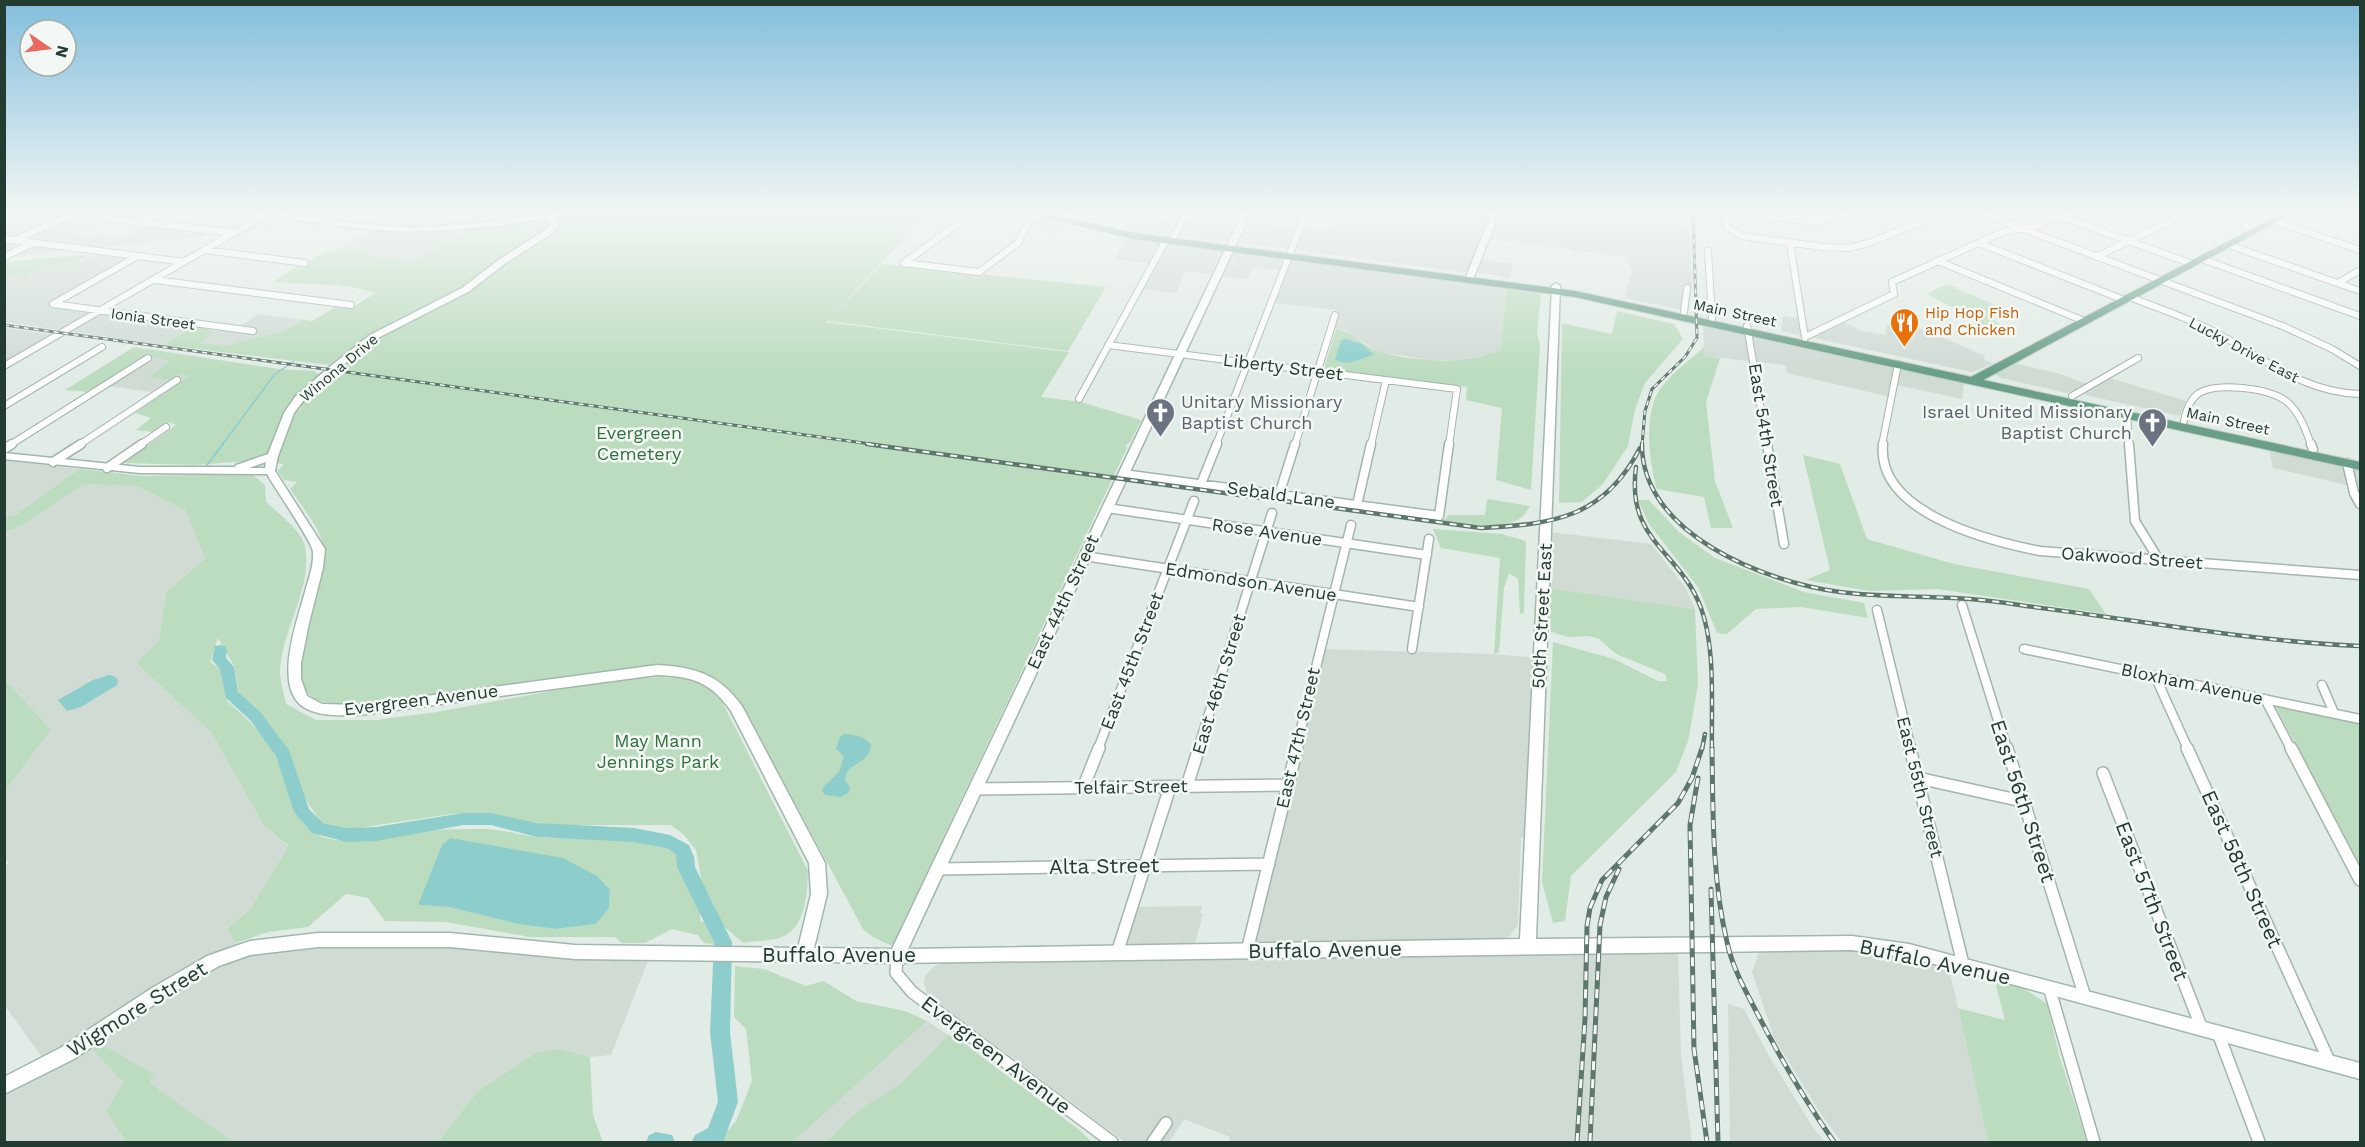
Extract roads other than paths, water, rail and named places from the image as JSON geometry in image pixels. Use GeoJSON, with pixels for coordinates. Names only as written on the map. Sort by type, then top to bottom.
{"type":"FeatureCollection","features":[{"type":"Feature","properties":{"kind":"main road","name":"Main Street"},"geometry":{"type":"LineString","coordinates":[[1380,266],[1556,288],[1684,312],[1748,329],[1805,338],[2127,414],[2361,466]]}},
{"type":"Feature","properties":{"kind":"main road"},"geometry":{"type":"LineString","coordinates":[[1976,379],[2189,266]]}},
{"type":"Feature","properties":{"kind":"main road","name":"Main Street"},"geometry":{"type":"LineString","coordinates":[[1556,288],[1898,364],[2072,396],[2361,459]]}},
{"type":"Feature","properties":{"kind":"main road"},"geometry":{"type":"LineString","coordinates":[[2127,414],[2135,413],[2225,430]]}},
{"type":"Feature","properties":{"kind":"street","name":"Ionia Street"},"geometry":{"type":"LineString","coordinates":[[122,266],[53,304],[253,331]]}},
{"type":"Feature","properties":{"kind":"street"},"geometry":{"type":"LineString","coordinates":[[4,366],[179,266]]}},
{"type":"Feature","properties":{"kind":"street","name":"Winona Drive"},"geometry":{"type":"LineString","coordinates":[[270,471],[284,423],[294,406],[330,371],[372,337],[457,296],[497,266]]}},
{"type":"Feature","properties":{"kind":"street"},"geometry":{"type":"LineString","coordinates":[[930,266],[979,272],[988,266]]}},
{"type":"Feature","properties":{"kind":"street"},"geometry":{"type":"LineString","coordinates":[[1079,399],[1154,266]]}},
{"type":"Feature","properties":{"kind":"street","name":"East 44th Street"},"geometry":{"type":"LineString","coordinates":[[897,956],[1222,266]]}},
{"type":"Feature","properties":{"kind":"street"},"geometry":{"type":"LineString","coordinates":[[1201,484],[1286,266]]}},
{"type":"Feature","properties":{"kind":"street"},"geometry":{"type":"LineString","coordinates":[[1469,277],[1474,266]]}},
{"type":"Feature","properties":{"kind":"street"},"geometry":{"type":"LineString","coordinates":[[1709,266],[1712,318]]}},
{"type":"Feature","properties":{"kind":"street"},"geometry":{"type":"LineString","coordinates":[[1793,266],[1805,338],[1894,294],[1892,282],[1928,266]]}},
{"type":"Feature","properties":{"kind":"street"},"geometry":{"type":"LineString","coordinates":[[1949,266],[2084,321]]}},
{"type":"Feature","properties":{"kind":"street","name":"Lucky Drive East"},"geometry":{"type":"LineString","coordinates":[[2040,266],[2208,328],[2278,369],[2318,387],[2338,393],[2361,394]]}},
{"type":"Feature","properties":{"kind":"street"},"geometry":{"type":"LineString","coordinates":[[2119,266],[2285,327],[2332,349],[2361,366]]}},
{"type":"Feature","properties":{"kind":"street"},"geometry":{"type":"LineString","coordinates":[[2220,266],[2361,316]]}},
{"type":"Feature","properties":{"kind":"street"},"geometry":{"type":"LineString","coordinates":[[2288,266],[2361,291]]}},
{"type":"Feature","properties":{"kind":"street"},"geometry":{"type":"LineString","coordinates":[[2338,283],[2361,270]]}},
{"type":"Feature","properties":{"kind":"street"},"geometry":{"type":"LineString","coordinates":[[154,280],[351,305]]}},
{"type":"Feature","properties":{"kind":"street","name":"50th Street East"},"geometry":{"type":"LineString","coordinates":[[1528,946],[1556,288]]}},
{"type":"Feature","properties":{"kind":"street"},"geometry":{"type":"LineString","coordinates":[[1684,312],[1687,288]]}},
{"type":"Feature","properties":{"kind":"street"},"geometry":{"type":"LineString","coordinates":[[1279,495],[1335,315]]}},
{"type":"Feature","properties":{"kind":"street","name":"East 54th Street"},"geometry":{"type":"LineString","coordinates":[[1748,329],[1784,544]]}},
{"type":"Feature","properties":{"kind":"street","name":"Liberty Street"},"geometry":{"type":"LineString","coordinates":[[1108,345],[1457,389]]}},
{"type":"Feature","properties":{"kind":"street"},"geometry":{"type":"LineString","coordinates":[[4,406],[102,347]]}},
{"type":"Feature","properties":{"kind":"street"},"geometry":{"type":"LineString","coordinates":[[4,448],[148,358]]}},
{"type":"Feature","properties":{"kind":"street"},"geometry":{"type":"LineString","coordinates":[[2072,396],[2138,358]]}},
{"type":"Feature","properties":{"kind":"street","name":"Oakwood Street"},"geometry":{"type":"LineString","coordinates":[[1898,364],[1882,456],[1888,474],[1914,502],[1958,528],[2021,548],[2361,575]]}},
{"type":"Feature","properties":{"kind":"street"},"geometry":{"type":"LineString","coordinates":[[53,462],[177,380]]}},
{"type":"Feature","properties":{"kind":"street"},"geometry":{"type":"LineString","coordinates":[[1357,505],[1386,380]]}},
{"type":"Feature","properties":{"kind":"street"},"geometry":{"type":"LineString","coordinates":[[2184,421],[2190,402],[2203,391],[2231,388],[2261,390],[2277,395],[2289,404],[2313,449]]}},
{"type":"Feature","properties":{"kind":"street","name":"Sebald Lane"},"geometry":{"type":"LineString","coordinates":[[1123,474],[1439,516],[1457,389]]}},
{"type":"Feature","properties":{"kind":"street"},"geometry":{"type":"LineString","coordinates":[[2127,414],[2135,521],[2159,560]]}},
{"type":"Feature","properties":{"kind":"street"},"geometry":{"type":"LineString","coordinates":[[107,468],[166,427]]}},
{"type":"Feature","properties":{"kind":"street"},"geometry":{"type":"LineString","coordinates":[[4,456],[107,468],[270,471]]}},
{"type":"Feature","properties":{"kind":"street"},"geometry":{"type":"LineString","coordinates":[[222,471],[273,456]]}},
{"type":"Feature","properties":{"kind":"street"},"geometry":{"type":"LineString","coordinates":[[2347,463],[2354,493],[2361,504]]}},
{"type":"Feature","properties":{"kind":"street","name":"Evergreen Avenue"},"geometry":{"type":"LineString","coordinates":[[270,471],[319,549],[318,564],[299,636],[294,675],[296,691],[302,699],[327,710],[359,710],[639,670],[670,670],[703,677],[720,686],[734,703],[817,863],[819,894],[804,955]]}},
{"type":"Feature","properties":{"kind":"street","name":"East 45th Street"},"geometry":{"type":"LineString","coordinates":[[1083,788],[1194,501]]}},
{"type":"Feature","properties":{"kind":"street","name":"Rose Avenue"},"geometry":{"type":"LineString","coordinates":[[1107,508],[1426,555]]}},
{"type":"Feature","properties":{"kind":"street","name":"East 46th Street"},"geometry":{"type":"LineString","coordinates":[[1188,786],[1272,513]]}},
{"type":"Feature","properties":{"kind":"street","name":"East 47th Street"},"geometry":{"type":"LineString","coordinates":[[1247,951],[1351,525]]}},
{"type":"Feature","properties":{"kind":"street"},"geometry":{"type":"LineString","coordinates":[[1412,649],[1429,539]]}},
{"type":"Feature","properties":{"kind":"street","name":"Edmondson Avenue"},"geometry":{"type":"LineString","coordinates":[[1084,556],[1419,607]]}},
{"type":"Feature","properties":{"kind":"street","name":"East 56th Street"},"geometry":{"type":"LineString","coordinates":[[1962,605],[2085,997]]}},
{"type":"Feature","properties":{"kind":"street","name":"East 55th Street"},"geometry":{"type":"LineString","coordinates":[[1877,610],[1963,964]]}},
{"type":"Feature","properties":{"kind":"street","name":"Bloxham Avenue"},"geometry":{"type":"LineString","coordinates":[[2024,649],[2361,719]]}},
{"type":"Feature","properties":{"kind":"street","name":"East 58th Street"},"geometry":{"type":"LineString","coordinates":[[2155,676],[2330,1063]]}},
{"type":"Feature","properties":{"kind":"street"},"geometry":{"type":"LineString","coordinates":[[2322,685],[2334,713]]}},
{"type":"Feature","properties":{"kind":"street"},"geometry":{"type":"LineString","coordinates":[[2265,699],[2361,880]]}},
{"type":"Feature","properties":{"kind":"street","name":"East 57th Street"},"geometry":{"type":"LineString","coordinates":[[2103,773],[2210,1031]]}},
{"type":"Feature","properties":{"kind":"street"},"geometry":{"type":"LineString","coordinates":[[1918,778],[2022,801]]}},
{"type":"Feature","properties":{"kind":"street","name":"Telfair Street"},"geometry":{"type":"LineString","coordinates":[[975,789],[1287,785]]}},
{"type":"Feature","properties":{"kind":"street"},"geometry":{"type":"LineString","coordinates":[[1117,953],[1170,787]]}},
{"type":"Feature","properties":{"kind":"street","name":"Alta Street"},"geometry":{"type":"LineString","coordinates":[[939,868],[1269,864]]}},
{"type":"Feature","properties":{"kind":"street","name":"Buffalo Avenue"},"geometry":{"type":"LineString","coordinates":[[274,944],[318,940],[450,940],[575,952],[897,956],[1852,943],[1909,951],[1963,964],[2361,1071]]}},
{"type":"Feature","properties":{"kind":"street","name":"Wigmore Street"},"geometry":{"type":"LineString","coordinates":[[4,1086],[68,1053],[187,974],[233,953],[274,944]]}},
{"type":"Feature","properties":{"kind":"street","name":"Evergreen Avenue"},"geometry":{"type":"LineString","coordinates":[[897,956],[896,973],[912,992],[1112,1143]]}},
{"type":"Feature","properties":{"kind":"street"},"geometry":{"type":"LineString","coordinates":[[2049,987],[2094,1143]]}},
{"type":"Feature","properties":{"kind":"street"},"geometry":{"type":"LineString","coordinates":[[2210,1031],[2259,1143]]}},
{"type":"Feature","properties":{"kind":"street"},"geometry":{"type":"LineString","coordinates":[[1153,1143],[1166,1123]]}},
{"type":"Feature","properties":{"kind":"water"},"geometry":{"type":"Polygon","coordinates":[[[1346,339],[1362,344],[1374,355],[1349,362],[1340,362],[1335,359],[1341,340],[1346,339]]]}},
{"type":"Feature","properties":{"kind":"water"},"geometry":{"type":"Polygon","coordinates":[[[109,675],[118,680],[117,685],[81,707],[67,711],[58,700],[93,680],[109,675]]]}},
{"type":"Feature","properties":{"kind":"water"},"geometry":{"type":"Polygon","coordinates":[[[844,734],[855,735],[866,740],[871,745],[869,752],[846,774],[845,780],[850,787],[849,792],[841,797],[825,795],[822,791],[824,786],[839,772],[844,756],[836,749],[840,737],[844,734]]]}},
{"type":"Feature","properties":{"kind":"water"},"geometry":{"type":"Polygon","coordinates":[[[450,838],[563,858],[597,876],[610,890],[609,908],[596,924],[555,929],[518,924],[449,907],[418,905],[442,845],[450,838]]]}},
{"type":"Feature","properties":{"kind":"waterway"},"geometry":{"type":"LineString","coordinates":[[222,445],[274,375],[294,361]]}},
{"type":"Feature","properties":{"kind":"waterway"},"geometry":{"type":"LineString","coordinates":[[204,469],[223,444]]}},
{"type":"Feature","properties":{"kind":"waterway"},"geometry":{"type":"LineString","coordinates":[[220,650],[219,660],[227,667],[231,694],[256,717],[283,754],[302,812],[318,828],[347,835],[376,834],[463,819],[491,819],[537,830],[634,835],[670,842],[683,850],[686,867],[723,942],[720,1032],[728,1102],[716,1135],[702,1142]]}},
{"type":"Feature","properties":{"kind":"waterway"},"geometry":{"type":"LineString","coordinates":[[656,1142],[665,1142]]}},
{"type":"Feature","properties":{"kind":"railway"},"geometry":{"type":"LineString","coordinates":[[1642,444],[1645,411],[1652,389],[1685,357],[1697,338],[1695,266]]}},
{"type":"Feature","properties":{"kind":"railway"},"geometry":{"type":"LineString","coordinates":[[4,325],[878,445]]}},
{"type":"Feature","properties":{"kind":"railway"},"geometry":{"type":"LineString","coordinates":[[867,444],[1481,528],[1532,524],[1574,513],[1593,503],[1610,489],[1626,471],[1640,448]]}},
{"type":"Feature","properties":{"kind":"railway"},"geometry":{"type":"LineString","coordinates":[[1642,444],[1647,476],[1662,504],[1684,528],[1712,548],[1744,565],[1777,577],[1840,592],[1981,600],[2234,635],[2360,646]]}},
{"type":"Feature","properties":{"kind":"railway"},"geometry":{"type":"LineString","coordinates":[[1636,467],[1635,492],[1639,512],[1646,529],[1691,588],[1706,624],[1712,678],[1712,748]]}},
{"type":"Feature","properties":{"kind":"railway"},"geometry":{"type":"LineString","coordinates":[[1702,749],[1705,734]]}},
{"type":"Feature","properties":{"kind":"railway"},"geometry":{"type":"LineString","coordinates":[[1577,1142],[1585,1019],[1587,926],[1590,908],[1602,880],[1678,803],[1692,778],[1702,748]]}},
{"type":"Feature","properties":{"kind":"railway"},"geometry":{"type":"LineString","coordinates":[[1712,748],[1713,821],[1718,894],[1729,951],[1743,985],[1773,1044],[1834,1142]]}},
{"type":"Feature","properties":{"kind":"railway"},"geometry":{"type":"LineString","coordinates":[[1698,778],[1690,825],[1694,1049],[1707,1142]]}},
{"type":"Feature","properties":{"kind":"railway"},"geometry":{"type":"LineString","coordinates":[[1590,1142],[1600,925],[1606,897],[1619,869]]}},
{"type":"Feature","properties":{"kind":"railway"},"geometry":{"type":"LineString","coordinates":[[1711,889],[1718,1142]]}},
{"type":"Feature","properties":{"kind":"place","name":"Hip Hop Fish and Chicken"},"geometry":{"type":"Point","coordinates":[1904,348]}},
{"type":"Feature","properties":{"kind":"place","name":"Unitary Missionary Baptist Church"},"geometry":{"type":"Point","coordinates":[1160,438]}},
{"type":"Feature","properties":{"kind":"place","name":"Israel United Missionary Baptist Church"},"geometry":{"type":"Point","coordinates":[2153,448]}},
{"type":"Feature","properties":{"kind":"park label","name":"Evergreen Cemetery"},"geometry":{"type":"Point","coordinates":[639,443]}},
{"type":"Feature","properties":{"kind":"park label","name":"May Mann Jennings Park"},"geometry":{"type":"Point","coordinates":[658,751]}}]}
